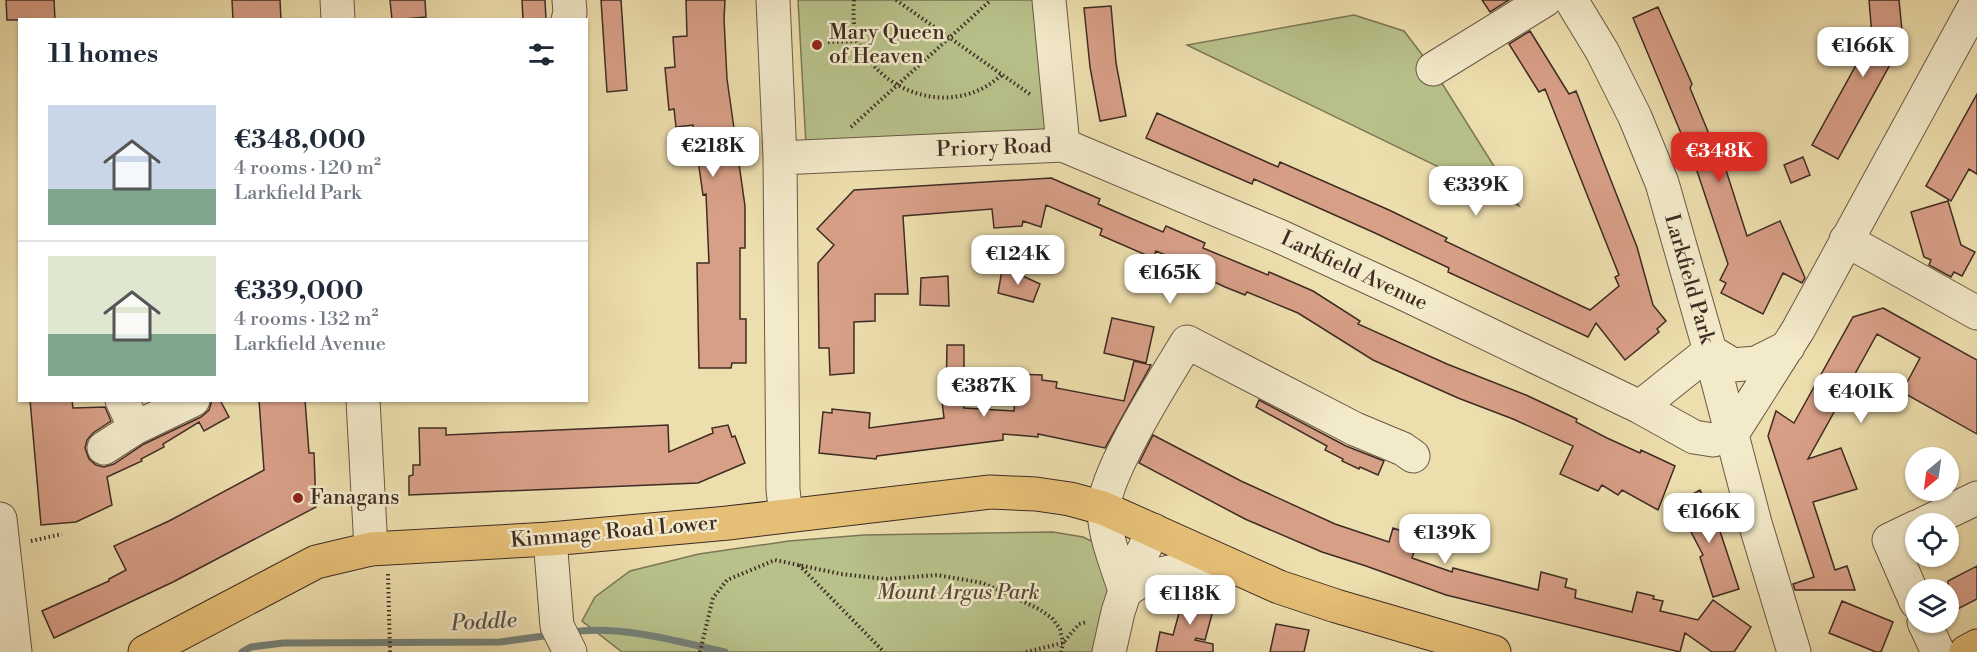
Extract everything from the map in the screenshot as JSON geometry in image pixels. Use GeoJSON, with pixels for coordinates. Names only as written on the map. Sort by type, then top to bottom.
{"type":"FeatureCollection","features":[{"type":"Feature","properties":{"kind":"main road","name":"Kimmage Road Lower"},"geometry":{"type":"LineString","coordinates":[[145,652],[316,562],[371,549],[550,539],[728,523],[990,492],[1036,494],[1070,499],[1103,508],[1279,587],[1335,606],[1494,652]]}},
{"type":"Feature","properties":{"kind":"main road"},"geometry":{"type":"LineString","coordinates":[[1966,652],[1977,646]]}},
{"type":"Feature","properties":{"kind":"street"},"geometry":{"type":"LineString","coordinates":[[337,0],[338,18]]}},
{"type":"Feature","properties":{"kind":"street"},"geometry":{"type":"LineString","coordinates":[[569,0],[569,18]]}},
{"type":"Feature","properties":{"kind":"street"},"geometry":{"type":"LineString","coordinates":[[773,0],[780,158],[783,490],[786,515]]}},
{"type":"Feature","properties":{"kind":"street","name":"Priory Road"},"geometry":{"type":"LineString","coordinates":[[780,158],[1061,130],[1049,0]]}},
{"type":"Feature","properties":{"kind":"street"},"geometry":{"type":"LineString","coordinates":[[1433,69],[1545,0]]}},
{"type":"Feature","properties":{"kind":"street","name":"Larkfield Park"},"geometry":{"type":"LineString","coordinates":[[1571,0],[1602,51],[1626,98],[1662,183],[1732,434]]}},
{"type":"Feature","properties":{"kind":"street"},"geometry":{"type":"LineString","coordinates":[[1794,652],[1755,523],[1732,434],[1788,347],[1977,2]]}},
{"type":"Feature","properties":{"kind":"street","name":"Larkfield Avenue"},"geometry":{"type":"LineString","coordinates":[[1061,130],[1640,407],[1694,437],[1713,440],[1732,434]]}},
{"type":"Feature","properties":{"kind":"street"},"geometry":{"type":"LineString","coordinates":[[1846,240],[1977,313]]}},
{"type":"Feature","properties":{"kind":"street"},"geometry":{"type":"LineString","coordinates":[[1125,591],[1108,536],[1103,508],[1112,477],[1150,404],[1187,342],[1355,429],[1403,449],[1413,456]]}},
{"type":"Feature","properties":{"kind":"street"},"geometry":{"type":"LineString","coordinates":[[1640,407],[1710,351],[1733,365],[1756,363],[1788,347]]}},
{"type":"Feature","properties":{"kind":"street"},"geometry":{"type":"LineString","coordinates":[[104,448],[128,414],[184,402]]}},
{"type":"Feature","properties":{"kind":"street"},"geometry":{"type":"LineString","coordinates":[[363,402],[371,549]]}},
{"type":"Feature","properties":{"kind":"street"},"geometry":{"type":"LineString","coordinates":[[1946,513],[1977,498]]}},
{"type":"Feature","properties":{"kind":"street"},"geometry":{"type":"LineString","coordinates":[[0,519],[15,652]]}},
{"type":"Feature","properties":{"kind":"street"},"geometry":{"type":"LineString","coordinates":[[1109,652],[1125,591],[1153,530]]}},
{"type":"Feature","properties":{"kind":"street"},"geometry":{"type":"LineString","coordinates":[[1905,532],[1889,540],[1906,579]]}},
{"type":"Feature","properties":{"kind":"street"},"geometry":{"type":"LineString","coordinates":[[550,539],[565,642]]}},
{"type":"Feature","properties":{"kind":"street"},"geometry":{"type":"LineString","coordinates":[[1125,591],[1147,577],[1178,570],[1232,567]]}},
{"type":"Feature","properties":{"kind":"street"},"geometry":{"type":"LineString","coordinates":[[1929,633],[1938,652]]}},
{"type":"Feature","properties":{"kind":"path"},"geometry":{"type":"LineString","coordinates":[[854,0],[853,16],[858,41],[879,74],[895,85],[925,96],[950,98],[979,91],[1002,75]]}},
{"type":"Feature","properties":{"kind":"path"},"geometry":{"type":"LineString","coordinates":[[896,0],[1002,75],[1061,130]]}},
{"type":"Feature","properties":{"kind":"path"},"geometry":{"type":"LineString","coordinates":[[822,154],[895,85],[991,0]]}},
{"type":"Feature","properties":{"kind":"path"},"geometry":{"type":"LineString","coordinates":[[828,42],[858,41]]}},
{"type":"Feature","properties":{"kind":"path"},"geometry":{"type":"LineString","coordinates":[[25,543],[62,534]]}},
{"type":"Feature","properties":{"kind":"path"},"geometry":{"type":"LineString","coordinates":[[700,652],[713,598],[727,580],[775,560],[841,574],[886,579],[937,576],[983,583],[1039,609],[1052,618],[1060,629],[1063,643],[1061,652]]}},
{"type":"Feature","properties":{"kind":"path"},"geometry":{"type":"LineString","coordinates":[[799,565],[884,652]]}},
{"type":"Feature","properties":{"kind":"path"},"geometry":{"type":"LineString","coordinates":[[389,597],[390,652]]}},
{"type":"Feature","properties":{"kind":"path"},"geometry":{"type":"LineString","coordinates":[[1026,652],[1063,643]]}},
{"type":"Feature","properties":{"kind":"green space"},"geometry":{"type":"Polygon","coordinates":[[[798,0],[1044,0],[1051,133],[806,145],[798,0]]]}},
{"type":"Feature","properties":{"kind":"green space"},"geometry":{"type":"Polygon","coordinates":[[[1354,15],[1404,31],[1433,69],[1519,206],[1187,45],[1354,15]]]}},
{"type":"Feature","properties":{"kind":"green space","name":"Mount Argus Park"},"geometry":{"type":"Polygon","coordinates":[[[1053,532],[1083,537],[1110,550],[1115,580],[1095,652],[622,652],[582,621],[595,597],[630,571],[699,554],[789,541],[864,535],[1053,532]]]}},
{"type":"Feature","properties":{"kind":"building"},"geometry":{"type":"Polygon","coordinates":[[[6,0],[54,0],[55,18],[7,20],[6,0]]]}},
{"type":"Feature","properties":{"kind":"building"},"geometry":{"type":"Polygon","coordinates":[[[232,0],[280,0],[281,18],[233,18],[232,0]]]}},
{"type":"Feature","properties":{"kind":"building"},"geometry":{"type":"Polygon","coordinates":[[[390,0],[425,0],[426,17],[392,18],[390,0]]]}},
{"type":"Feature","properties":{"kind":"building"},"geometry":{"type":"Polygon","coordinates":[[[522,0],[545,0],[546,18],[523,18],[522,0]]]}},
{"type":"Feature","properties":{"kind":"building"},"geometry":{"type":"Polygon","coordinates":[[[601,0],[621,0],[627,90],[607,92],[601,0]]]}},
{"type":"Feature","properties":{"kind":"building"},"geometry":{"type":"Polygon","coordinates":[[[686,0],[725,0],[727,79],[745,206],[745,248],[740,248],[740,319],[746,319],[746,363],[732,363],[731,368],[699,368],[697,263],[709,263],[706,194],[703,195],[693,125],[676,127],[674,109],[669,110],[665,68],[675,67],[673,37],[687,36],[686,0]]]}},
{"type":"Feature","properties":{"kind":"building"},"geometry":{"type":"Polygon","coordinates":[[[1482,0],[1509,0],[1490,12],[1482,0]]]}},
{"type":"Feature","properties":{"kind":"building"},"geometry":{"type":"Polygon","coordinates":[[[1869,0],[1899,0],[1903,41],[1838,159],[1812,145],[1872,36],[1869,0]]]}},
{"type":"Feature","properties":{"kind":"building"},"geometry":{"type":"Polygon","coordinates":[[[1111,6],[1116,63],[1126,116],[1100,121],[1090,67],[1084,8],[1111,6]]]}},
{"type":"Feature","properties":{"kind":"building"},"geometry":{"type":"Polygon","coordinates":[[[1658,7],[1692,84],[1690,88],[1723,168],[1725,167],[1747,236],[1780,221],[1805,278],[1802,283],[1783,273],[1763,314],[1721,293],[1726,283],[1720,280],[1728,264],[1698,174],[1633,18],[1658,7]]]}},
{"type":"Feature","properties":{"kind":"building"},"geometry":{"type":"Polygon","coordinates":[[[1530,31],[1569,94],[1576,91],[1637,247],[1653,305],[1666,321],[1657,329],[1659,332],[1625,360],[1596,323],[1588,337],[1448,272],[1449,268],[1375,233],[1254,179],[1252,184],[1146,138],[1157,113],[1278,167],[1280,162],[1389,210],[1447,238],[1445,241],[1590,310],[1619,286],[1615,277],[1619,275],[1545,89],[1539,92],[1509,44],[1530,31]]]}},
{"type":"Feature","properties":{"kind":"building"},"geometry":{"type":"Polygon","coordinates":[[[1977,94],[1977,174],[1969,169],[1951,201],[1926,186],[1977,94]]]}},
{"type":"Feature","properties":{"kind":"building"},"geometry":{"type":"Polygon","coordinates":[[[1803,157],[1810,175],[1791,183],[1784,165],[1803,157]]]}},
{"type":"Feature","properties":{"kind":"building"},"geometry":{"type":"Polygon","coordinates":[[[1051,178],[1100,199],[1098,204],[1130,218],[1163,232],[1166,226],[1205,243],[1203,248],[1313,291],[1360,321],[1358,324],[1447,364],[1526,395],[1577,419],[1576,422],[1607,438],[1640,453],[1641,450],[1675,466],[1658,510],[1622,490],[1618,495],[1602,485],[1598,491],[1560,474],[1573,446],[1373,360],[1298,313],[1247,292],[1245,295],[1225,287],[1206,278],[1208,273],[1156,251],[1153,258],[1100,235],[1102,229],[1046,205],[1041,227],[1023,221],[1022,226],[994,228],[992,209],[903,216],[908,294],[875,294],[875,321],[854,322],[854,373],[830,375],[829,348],[819,348],[818,263],[834,245],[817,229],[854,190],[1051,178]]]}},
{"type":"Feature","properties":{"kind":"building"},"geometry":{"type":"Polygon","coordinates":[[[1948,201],[1961,245],[1975,252],[1962,276],[1954,272],[1951,277],[1929,265],[1931,260],[1924,257],[1911,212],[1948,201]]]}},
{"type":"Feature","properties":{"kind":"building"},"geometry":{"type":"Polygon","coordinates":[[[1002,270],[1012,271],[1040,284],[1033,302],[998,293],[1002,270]]]}},
{"type":"Feature","properties":{"kind":"building"},"geometry":{"type":"Polygon","coordinates":[[[948,276],[949,306],[920,305],[921,278],[948,276]]]}},
{"type":"Feature","properties":{"kind":"building"},"geometry":{"type":"Polygon","coordinates":[[[1883,308],[1977,360],[1977,434],[1902,392],[1920,358],[1877,334],[1850,383],[1862,389],[1854,405],[1842,398],[1808,459],[1841,448],[1857,489],[1813,502],[1835,570],[1847,566],[1855,590],[1795,590],[1793,584],[1814,577],[1768,436],[1776,411],[1794,423],[1853,317],[1883,308]]]}},
{"type":"Feature","properties":{"kind":"building"},"geometry":{"type":"Polygon","coordinates":[[[1112,318],[1154,327],[1146,363],[1104,353],[1112,318]]]}},
{"type":"Feature","properties":{"kind":"building"},"geometry":{"type":"Polygon","coordinates":[[[947,345],[964,345],[964,408],[1014,411],[1017,374],[1042,375],[1042,380],[1057,382],[1056,388],[1124,401],[1134,361],[1151,365],[1105,448],[1038,434],[1038,437],[1003,434],[1003,440],[877,456],[876,459],[819,453],[823,412],[832,413],[832,409],[870,413],[869,428],[944,418],[942,401],[946,399],[947,345]]]}},
{"type":"Feature","properties":{"kind":"building"},"geometry":{"type":"Polygon","coordinates":[[[1259,400],[1346,446],[1384,461],[1378,475],[1342,461],[1343,459],[1325,450],[1327,446],[1256,407],[1259,400]]]}},
{"type":"Feature","properties":{"kind":"building"},"geometry":{"type":"Polygon","coordinates":[[[30,402],[72,402],[73,408],[105,407],[111,421],[93,433],[87,440],[85,448],[89,459],[96,465],[104,467],[114,464],[144,444],[201,417],[209,410],[211,402],[221,402],[229,417],[204,431],[199,422],[163,444],[164,447],[141,459],[142,461],[107,477],[112,505],[76,522],[41,525],[30,402]]]}},
{"type":"Feature","properties":{"kind":"building"},"geometry":{"type":"Polygon","coordinates":[[[259,402],[305,402],[309,453],[314,453],[316,507],[173,582],[54,638],[42,611],[109,581],[126,570],[114,546],[169,521],[264,470],[259,402]]]}},
{"type":"Feature","properties":{"kind":"building"},"geometry":{"type":"Polygon","coordinates":[[[668,425],[669,452],[713,433],[712,428],[728,425],[732,437],[735,436],[745,463],[698,483],[409,495],[409,476],[413,475],[413,465],[420,465],[419,428],[446,428],[446,435],[668,425]]]}},
{"type":"Feature","properties":{"kind":"building"},"geometry":{"type":"Polygon","coordinates":[[[1153,435],[1241,481],[1335,524],[1389,542],[1393,528],[1419,537],[1412,558],[1452,572],[1453,568],[1538,590],[1541,572],[1567,579],[1565,587],[1576,590],[1575,598],[1632,612],[1637,592],[1663,601],[1660,611],[1698,620],[1713,600],[1751,627],[1734,652],[1712,652],[1685,633],[1680,652],[1446,595],[1322,552],[1245,519],[1139,463],[1153,435]]]}},
{"type":"Feature","properties":{"kind":"building"},"geometry":{"type":"Polygon","coordinates":[[[1700,490],[1717,522],[1739,589],[1713,597],[1700,557],[1703,555],[1676,503],[1700,490]]]}},
{"type":"Feature","properties":{"kind":"building"},"geometry":{"type":"Polygon","coordinates":[[[1977,566],[1977,599],[1959,608],[1959,579],[1952,579],[1977,566]]]}},
{"type":"Feature","properties":{"kind":"building"},"geometry":{"type":"Polygon","coordinates":[[[1188,589],[1213,596],[1212,603],[1215,603],[1205,640],[1196,638],[1195,640],[1213,644],[1213,652],[1156,652],[1160,632],[1173,635],[1184,595],[1187,595],[1188,589]]]}},
{"type":"Feature","properties":{"kind":"building"},"geometry":{"type":"Polygon","coordinates":[[[1842,601],[1893,622],[1881,652],[1829,633],[1842,601]]]}},
{"type":"Feature","properties":{"kind":"building"},"geometry":{"type":"Polygon","coordinates":[[[1276,624],[1309,630],[1304,652],[1270,652],[1276,624]]]}},
{"type":"Feature","properties":{"kind":"waterway","name":"Poddle"},"geometry":{"type":"LineString","coordinates":[[571,632],[590,630],[629,632],[725,652]]}},
{"type":"Feature","properties":{"kind":"waterway","name":"Poddle"},"geometry":{"type":"LineString","coordinates":[[242,652],[251,647],[283,643],[500,642],[551,635]]}},
{"type":"Feature","properties":{"kind":"place","name":"Mary Queen of Heaven"},"geometry":{"type":"Point","coordinates":[817,45]}},
{"type":"Feature","properties":{"kind":"place","name":"Fanagans"},"geometry":{"type":"Point","coordinates":[298,498]}}]}
